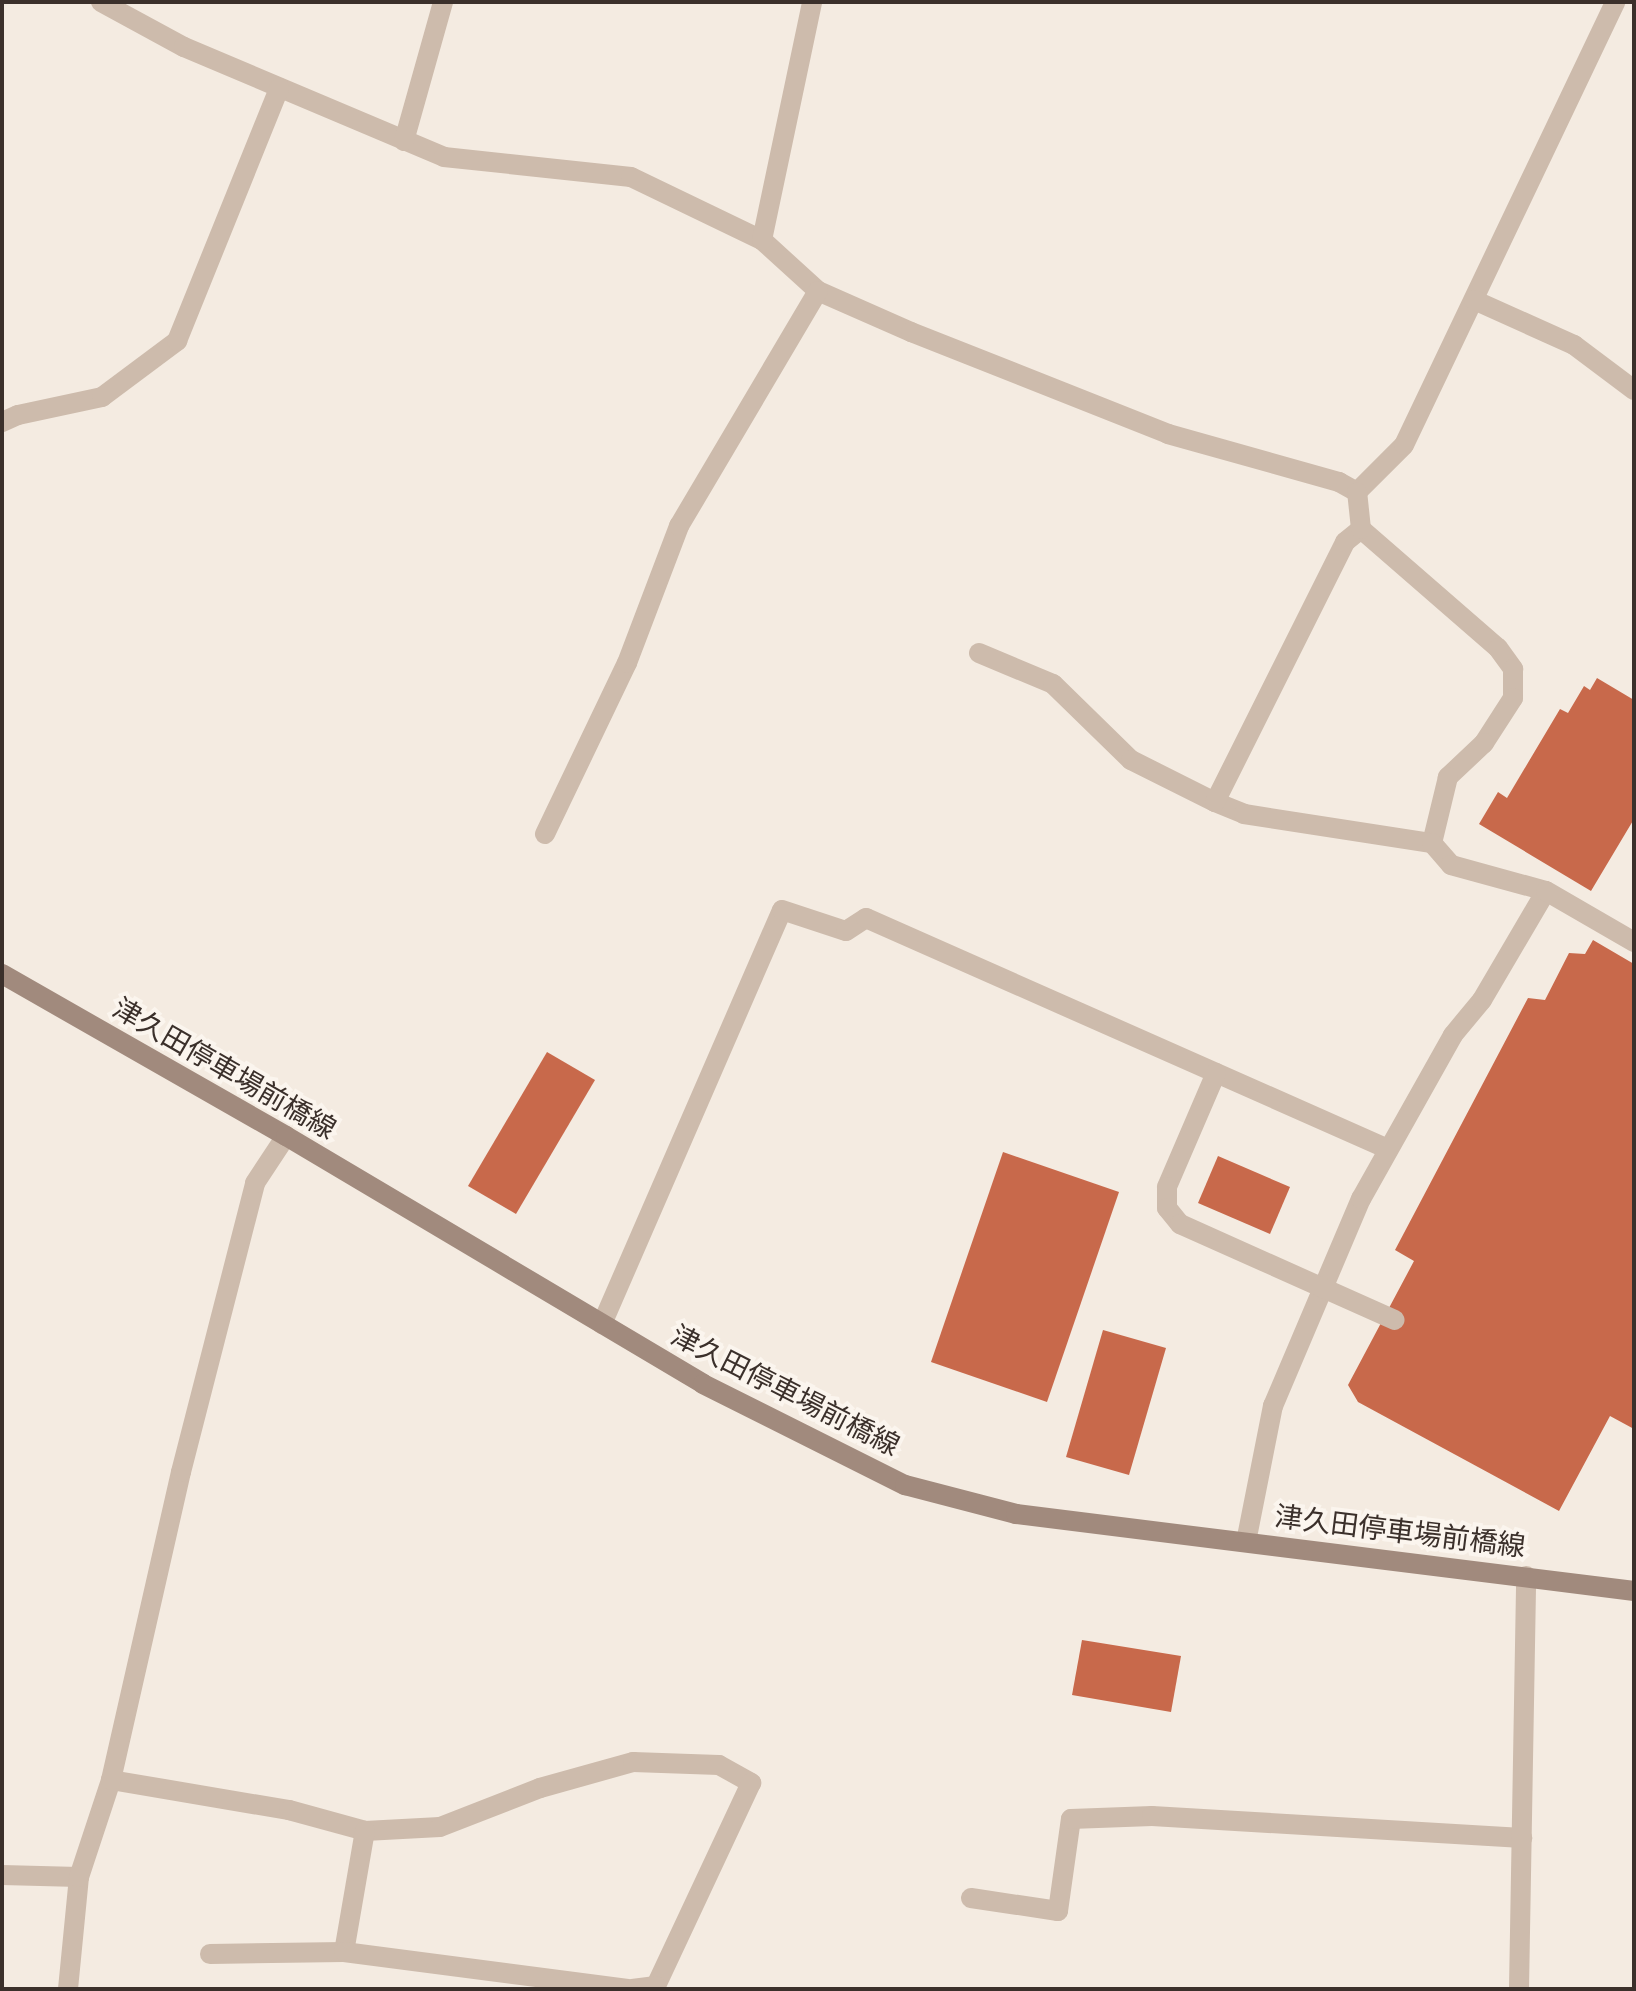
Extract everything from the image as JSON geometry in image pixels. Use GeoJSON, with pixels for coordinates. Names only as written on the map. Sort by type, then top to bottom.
{"type":"FeatureCollection","features":[{"type":"Feature","properties":{"kind":"main road","name":"津久田停車場前橋線"},"geometry":{"type":"LineString","coordinates":[[2,974],[286,1136],[703,1384],[905,1485],[1016,1514],[1634,1591]]}},
{"type":"Feature","properties":{"kind":"street"},"geometry":{"type":"LineString","coordinates":[[101,2],[184,47],[444,157],[631,177],[762,240],[818,291],[1168,434],[1339,482],[1357,492]]}},
{"type":"Feature","properties":{"kind":"street"},"geometry":{"type":"LineString","coordinates":[[404,141],[443,2]]}},
{"type":"Feature","properties":{"kind":"street"},"geometry":{"type":"LineString","coordinates":[[762,240],[812,2]]}},
{"type":"Feature","properties":{"kind":"street"},"geometry":{"type":"LineString","coordinates":[[1357,492],[1404,445],[1615,2]]}},
{"type":"Feature","properties":{"kind":"street"},"geometry":{"type":"LineString","coordinates":[[2,422],[18,415],[102,397],[177,341],[279,88]]}},
{"type":"Feature","properties":{"kind":"street"},"geometry":{"type":"LineString","coordinates":[[545,834],[627,663],[679,526],[818,291]]}},
{"type":"Feature","properties":{"kind":"street"},"geometry":{"type":"LineString","coordinates":[[1474,300],[1574,345],[1634,390]]}},
{"type":"Feature","properties":{"kind":"street"},"geometry":{"type":"LineString","coordinates":[[1357,492],[1361,529],[1498,648],[1513,669],[1513,698],[1484,743],[1448,777],[1432,843]]}},
{"type":"Feature","properties":{"kind":"street"},"geometry":{"type":"LineString","coordinates":[[1215,802],[1345,542],[1361,529]]}},
{"type":"Feature","properties":{"kind":"street"},"geometry":{"type":"LineString","coordinates":[[979,653],[1053,684],[1131,760],[1215,802],[1244,814],[1432,843],[1451,865],[1546,891],[1634,942]]}},
{"type":"Feature","properties":{"kind":"street"},"geometry":{"type":"LineString","coordinates":[[1246,1542],[1273,1406],[1361,1199],[1453,1035],[1482,1000],[1546,891]]}},
{"type":"Feature","properties":{"kind":"street"},"geometry":{"type":"LineString","coordinates":[[602,1324],[782,910],[846,931],[866,918],[1388,1149]]}},
{"type":"Feature","properties":{"kind":"street"},"geometry":{"type":"LineString","coordinates":[[1216,1073],[1167,1187],[1167,1208],[1180,1224],[1395,1320]]}},
{"type":"Feature","properties":{"kind":"street"},"geometry":{"type":"LineString","coordinates":[[68,1989],[79,1877],[111,1780],[181,1472],[255,1183],[286,1136]]}},
{"type":"Feature","properties":{"kind":"street"},"geometry":{"type":"LineString","coordinates":[[1519,1989],[1526,1576]]}},
{"type":"Feature","properties":{"kind":"street"},"geometry":{"type":"LineString","coordinates":[[111,1780],[289,1810],[365,1831],[440,1827],[540,1788],[633,1762],[719,1765],[751,1783],[656,1986],[630,1989],[344,1952],[210,1954]]}},
{"type":"Feature","properties":{"kind":"street"},"geometry":{"type":"LineString","coordinates":[[971,1898],[1058,1911],[1071,1819],[1152,1816],[1522,1838]]}},
{"type":"Feature","properties":{"kind":"street"},"geometry":{"type":"LineString","coordinates":[[344,1952],[365,1831]]}},
{"type":"Feature","properties":{"kind":"street"},"geometry":{"type":"LineString","coordinates":[[2,1875],[79,1877]]}},
{"type":"Feature","properties":{"kind":"building"},"geometry":{"type":"Polygon","coordinates":[[[1597,678],[1634,700],[1634,819],[1591,891],[1479,824],[1498,792],[1507,798],[1560,709],[1568,713],[1584,686],[1590,690],[1597,678]]]}},
{"type":"Feature","properties":{"kind":"building"},"geometry":{"type":"Polygon","coordinates":[[[1593,940],[1634,964],[1634,1429],[1610,1416],[1559,1511],[1358,1402],[1348,1385],[1414,1261],[1395,1250],[1528,998],[1545,1000],[1569,953],[1585,954],[1593,940]]]}},
{"type":"Feature","properties":{"kind":"building"},"geometry":{"type":"Polygon","coordinates":[[[547,1052],[595,1080],[516,1214],[468,1186],[547,1052]]]}},
{"type":"Feature","properties":{"kind":"building"},"geometry":{"type":"Polygon","coordinates":[[[1003,1152],[1119,1192],[1047,1402],[931,1362],[1003,1152]]]}},
{"type":"Feature","properties":{"kind":"building"},"geometry":{"type":"Polygon","coordinates":[[[1218,1156],[1290,1187],[1270,1234],[1198,1203],[1218,1156]]]}},
{"type":"Feature","properties":{"kind":"building"},"geometry":{"type":"Polygon","coordinates":[[[1103,1330],[1166,1348],[1129,1475],[1066,1457],[1103,1330]]]}},
{"type":"Feature","properties":{"kind":"building"},"geometry":{"type":"Polygon","coordinates":[[[1082,1640],[1181,1656],[1171,1712],[1072,1695],[1082,1640]]]}}]}
